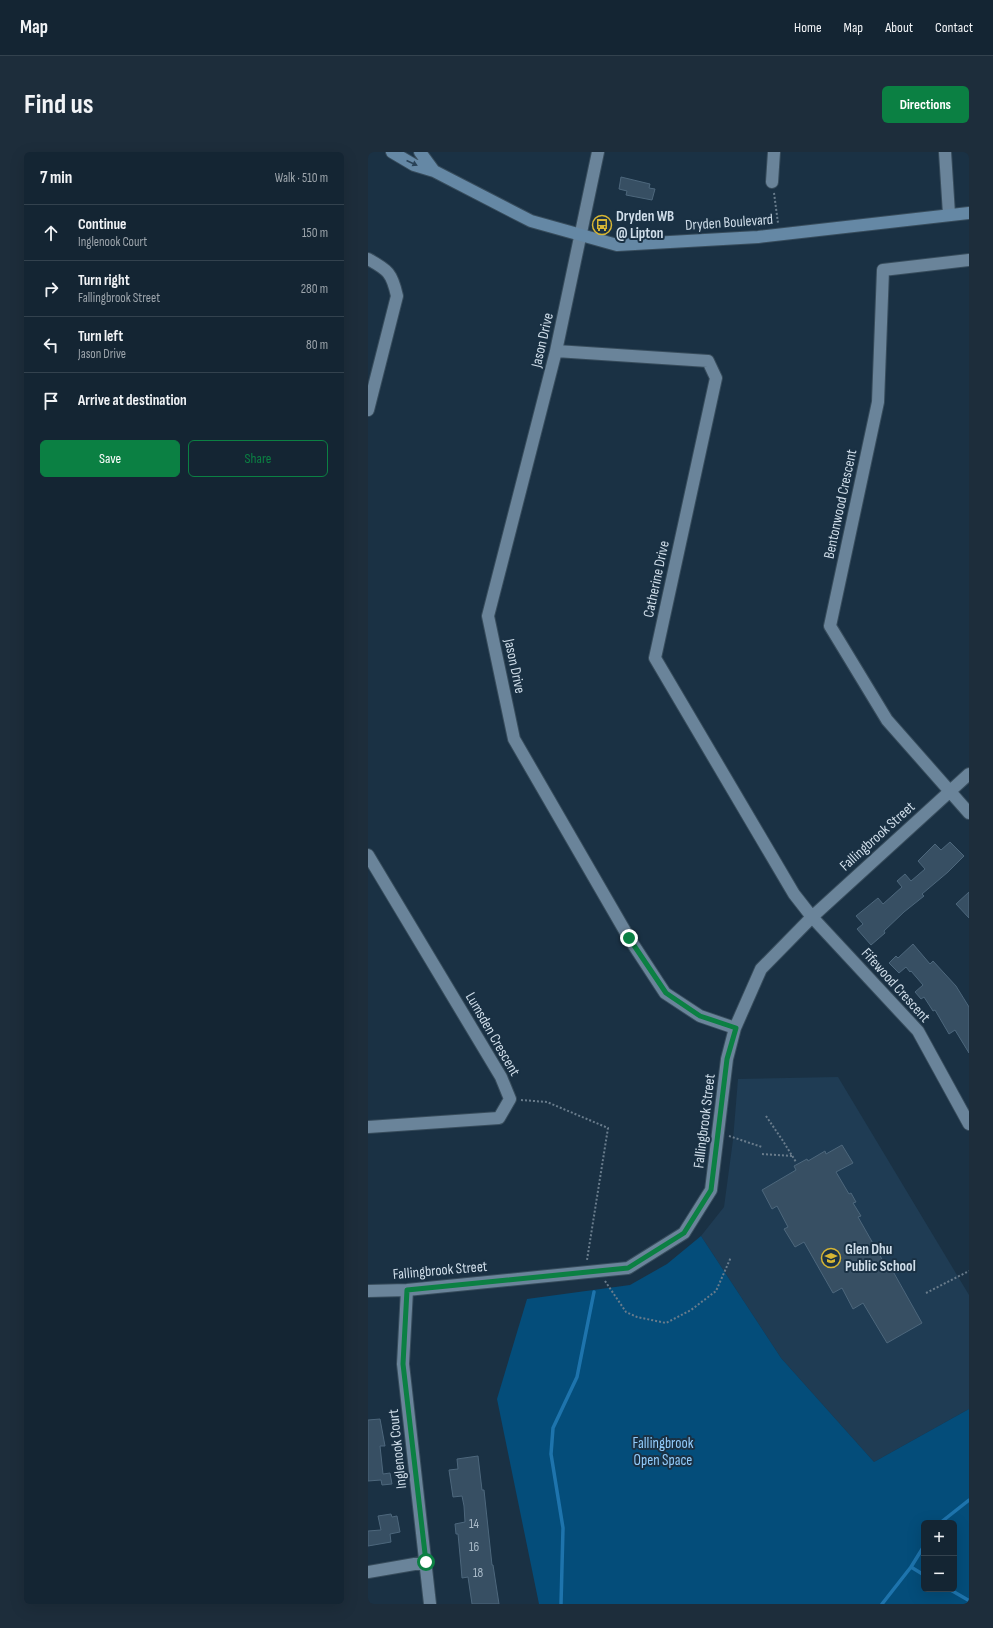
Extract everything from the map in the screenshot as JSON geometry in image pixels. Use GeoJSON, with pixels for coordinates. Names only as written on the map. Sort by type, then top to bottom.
{"type":"FeatureCollection","features":[{"type":"Feature","properties":{"kind":"street","name":"Dryden Boulevard"},"geometry":{"type":"LineString","coordinates":[[392,152],[414,165],[434,171],[531,221],[617,245],[780,234],[949,214],[969,213]]}},
{"type":"Feature","properties":{"kind":"street","name":"Dryden Boulevard"},"geometry":{"type":"LineString","coordinates":[[420,152],[434,171]]}},
{"type":"Feature","properties":{"kind":"street","name":"Jason Drive"},"geometry":{"type":"LineString","coordinates":[[598,152],[556,352],[488,616],[514,739],[629,938],[666,993],[700,1016],[736,1028]]}},
{"type":"Feature","properties":{"kind":"street"},"geometry":{"type":"LineString","coordinates":[[772,182],[774,152]]}},
{"type":"Feature","properties":{"kind":"street"},"geometry":{"type":"LineString","coordinates":[[945,152],[949,214]]}},
{"type":"Feature","properties":{"kind":"street"},"geometry":{"type":"LineString","coordinates":[[368,259],[384,268],[393,279],[397,296],[368,410]]}},
{"type":"Feature","properties":{"kind":"street","name":"Bentonwood Crescent"},"geometry":{"type":"LineString","coordinates":[[950,792],[887,720],[830,626],[878,402],[883,270],[969,260]]}},
{"type":"Feature","properties":{"kind":"street","name":"Catherine Drive"},"geometry":{"type":"LineString","coordinates":[[556,352],[708,361],[716,378],[655,658],[794,894],[812,917]]}},
{"type":"Feature","properties":{"kind":"street","name":"Fallingbrook Street"},"geometry":{"type":"LineString","coordinates":[[368,1291],[407,1290],[628,1268],[684,1233],[711,1190],[727,1059],[736,1028],[761,969],[812,917],[969,774]]}},
{"type":"Feature","properties":{"kind":"street"},"geometry":{"type":"LineString","coordinates":[[950,792],[969,813]]}},
{"type":"Feature","properties":{"kind":"street","name":"Lumsden Crescent"},"geometry":{"type":"LineString","coordinates":[[368,855],[502,1077],[510,1099],[499,1118],[368,1127]]}},
{"type":"Feature","properties":{"kind":"street","name":"Fifewood Crescent"},"geometry":{"type":"LineString","coordinates":[[812,917],[918,1031],[969,1124]]}},
{"type":"Feature","properties":{"kind":"street","name":"Inglenook Court"},"geometry":{"type":"LineString","coordinates":[[407,1290],[403,1364],[430,1604]]}},
{"type":"Feature","properties":{"kind":"street"},"geometry":{"type":"LineString","coordinates":[[368,1572],[426,1562]]}},
{"type":"Feature","properties":{"kind":"path"},"geometry":{"type":"LineString","coordinates":[[772,182],[780,234]]}},
{"type":"Feature","properties":{"kind":"path"},"geometry":{"type":"LineString","coordinates":[[510,1099],[547,1102],[608,1128],[585,1272]]}},
{"type":"Feature","properties":{"kind":"path"},"geometry":{"type":"LineString","coordinates":[[766,1116],[796,1162]]}},
{"type":"Feature","properties":{"kind":"path"},"geometry":{"type":"LineString","coordinates":[[718,1133],[762,1147]]}},
{"type":"Feature","properties":{"kind":"path"},"geometry":{"type":"LineString","coordinates":[[762,1154],[792,1156]]}},
{"type":"Feature","properties":{"kind":"path"},"geometry":{"type":"LineString","coordinates":[[598,1271],[626,1312],[637,1317],[666,1323],[691,1310],[716,1291],[730,1257]]}},
{"type":"Feature","properties":{"kind":"path"},"geometry":{"type":"LineString","coordinates":[[926,1293],[969,1271]]}},
{"type":"Feature","properties":{"kind":"shaded area","name":"Glen Dhu Public School"},"geometry":{"type":"Polygon","coordinates":[[[838,1077],[969,1295],[969,1409],[874,1462],[781,1358],[701,1236],[724,1207],[733,1140],[738,1079],[838,1077]]]}},
{"type":"Feature","properties":{"kind":"green space","name":"Fallingbrook Open Space"},"geometry":{"type":"Polygon","coordinates":[[[701,1236],[781,1358],[874,1462],[969,1409],[969,1604],[539,1604],[497,1399],[527,1299],[630,1285],[667,1264],[701,1236]]]}},
{"type":"Feature","properties":{"kind":"building"},"geometry":{"type":"Polygon","coordinates":[[[621,177],[650,184],[649,188],[655,189],[652,200],[626,195],[627,191],[619,189],[621,177]]]}},
{"type":"Feature","properties":{"kind":"building"},"geometry":{"type":"Polygon","coordinates":[[[950,842],[964,856],[922,894],[924,896],[904,912],[884,931],[885,933],[871,945],[857,929],[863,924],[856,916],[878,898],[883,904],[902,887],[897,881],[905,874],[911,881],[925,869],[918,861],[935,844],[941,850],[950,842]]]}},
{"type":"Feature","properties":{"kind":"building"},"geometry":{"type":"Polygon","coordinates":[[[969,892],[969,918],[956,904],[969,892]]]}},
{"type":"Feature","properties":{"kind":"building"},"geometry":{"type":"Polygon","coordinates":[[[913,944],[930,964],[933,961],[956,986],[969,1007],[969,1053],[955,1030],[949,1034],[935,1010],[933,1011],[924,997],[921,999],[915,992],[923,985],[911,971],[910,972],[906,967],[899,973],[889,963],[896,956],[898,958],[913,944]]]}},
{"type":"Feature","properties":{"kind":"building"},"geometry":{"type":"Polygon","coordinates":[[[842,1145],[853,1163],[836,1172],[849,1194],[851,1193],[856,1202],[853,1203],[861,1216],[858,1217],[887,1268],[890,1266],[922,1323],[887,1343],[863,1303],[853,1309],[842,1288],[833,1293],[804,1242],[795,1247],[784,1229],[788,1227],[777,1206],[772,1209],[762,1190],[796,1170],[794,1166],[807,1159],[808,1161],[825,1151],[826,1154],[842,1145]]]}},
{"type":"Feature","properties":{"kind":"building"},"geometry":{"type":"Polygon","coordinates":[[[380,1419],[385,1446],[380,1446],[383,1474],[390,1473],[392,1484],[382,1485],[381,1480],[368,1481],[368,1420],[380,1419]]]}},
{"type":"Feature","properties":{"kind":"building"},"geometry":{"type":"Polygon","coordinates":[[[478,1456],[482,1490],[484,1490],[492,1565],[499,1604],[472,1604],[468,1577],[462,1578],[458,1534],[456,1534],[455,1524],[465,1522],[464,1506],[462,1496],[453,1497],[449,1470],[458,1469],[457,1459],[478,1456]]]}},
{"type":"Feature","properties":{"kind":"building"},"geometry":{"type":"Polygon","coordinates":[[[391,1514],[392,1517],[397,1516],[400,1532],[390,1534],[391,1542],[368,1546],[368,1531],[381,1530],[378,1516],[391,1514]]]}},
{"type":"Feature","properties":{"kind":"waterway"},"geometry":{"type":"LineString","coordinates":[[561,1604],[563,1528],[551,1454],[553,1428],[577,1377],[594,1292]]}},
{"type":"Feature","properties":{"kind":"waterway"},"geometry":{"type":"LineString","coordinates":[[944,1520],[969,1500]]}},
{"type":"Feature","properties":{"kind":"waterway"},"geometry":{"type":"LineString","coordinates":[[882,1604],[911,1567],[921,1551]]}},
{"type":"Feature","properties":{"kind":"waterway"},"geometry":{"type":"LineString","coordinates":[[911,1567],[921,1573]]}},
{"type":"Feature","properties":{"kind":"waterway"},"geometry":{"type":"LineString","coordinates":[[954,1592],[968,1600]]}},
{"type":"Feature","properties":{"kind":"place","name":"Dryden WB @ Lipton"},"geometry":{"type":"Point","coordinates":[602,225]}},
{"type":"Feature","properties":{"kind":"place","name":"Glen Dhu Public School"},"geometry":{"type":"Point","coordinates":[831,1258]}},
{"type":"Feature","properties":{"kind":"route"},"geometry":{"type":"LineString","coordinates":[[426,1562],[403,1364],[407,1290],[628,1268],[684,1233],[711,1190],[727,1059],[736,1028],[700,1016],[666,993],[629,938]]}}]}
